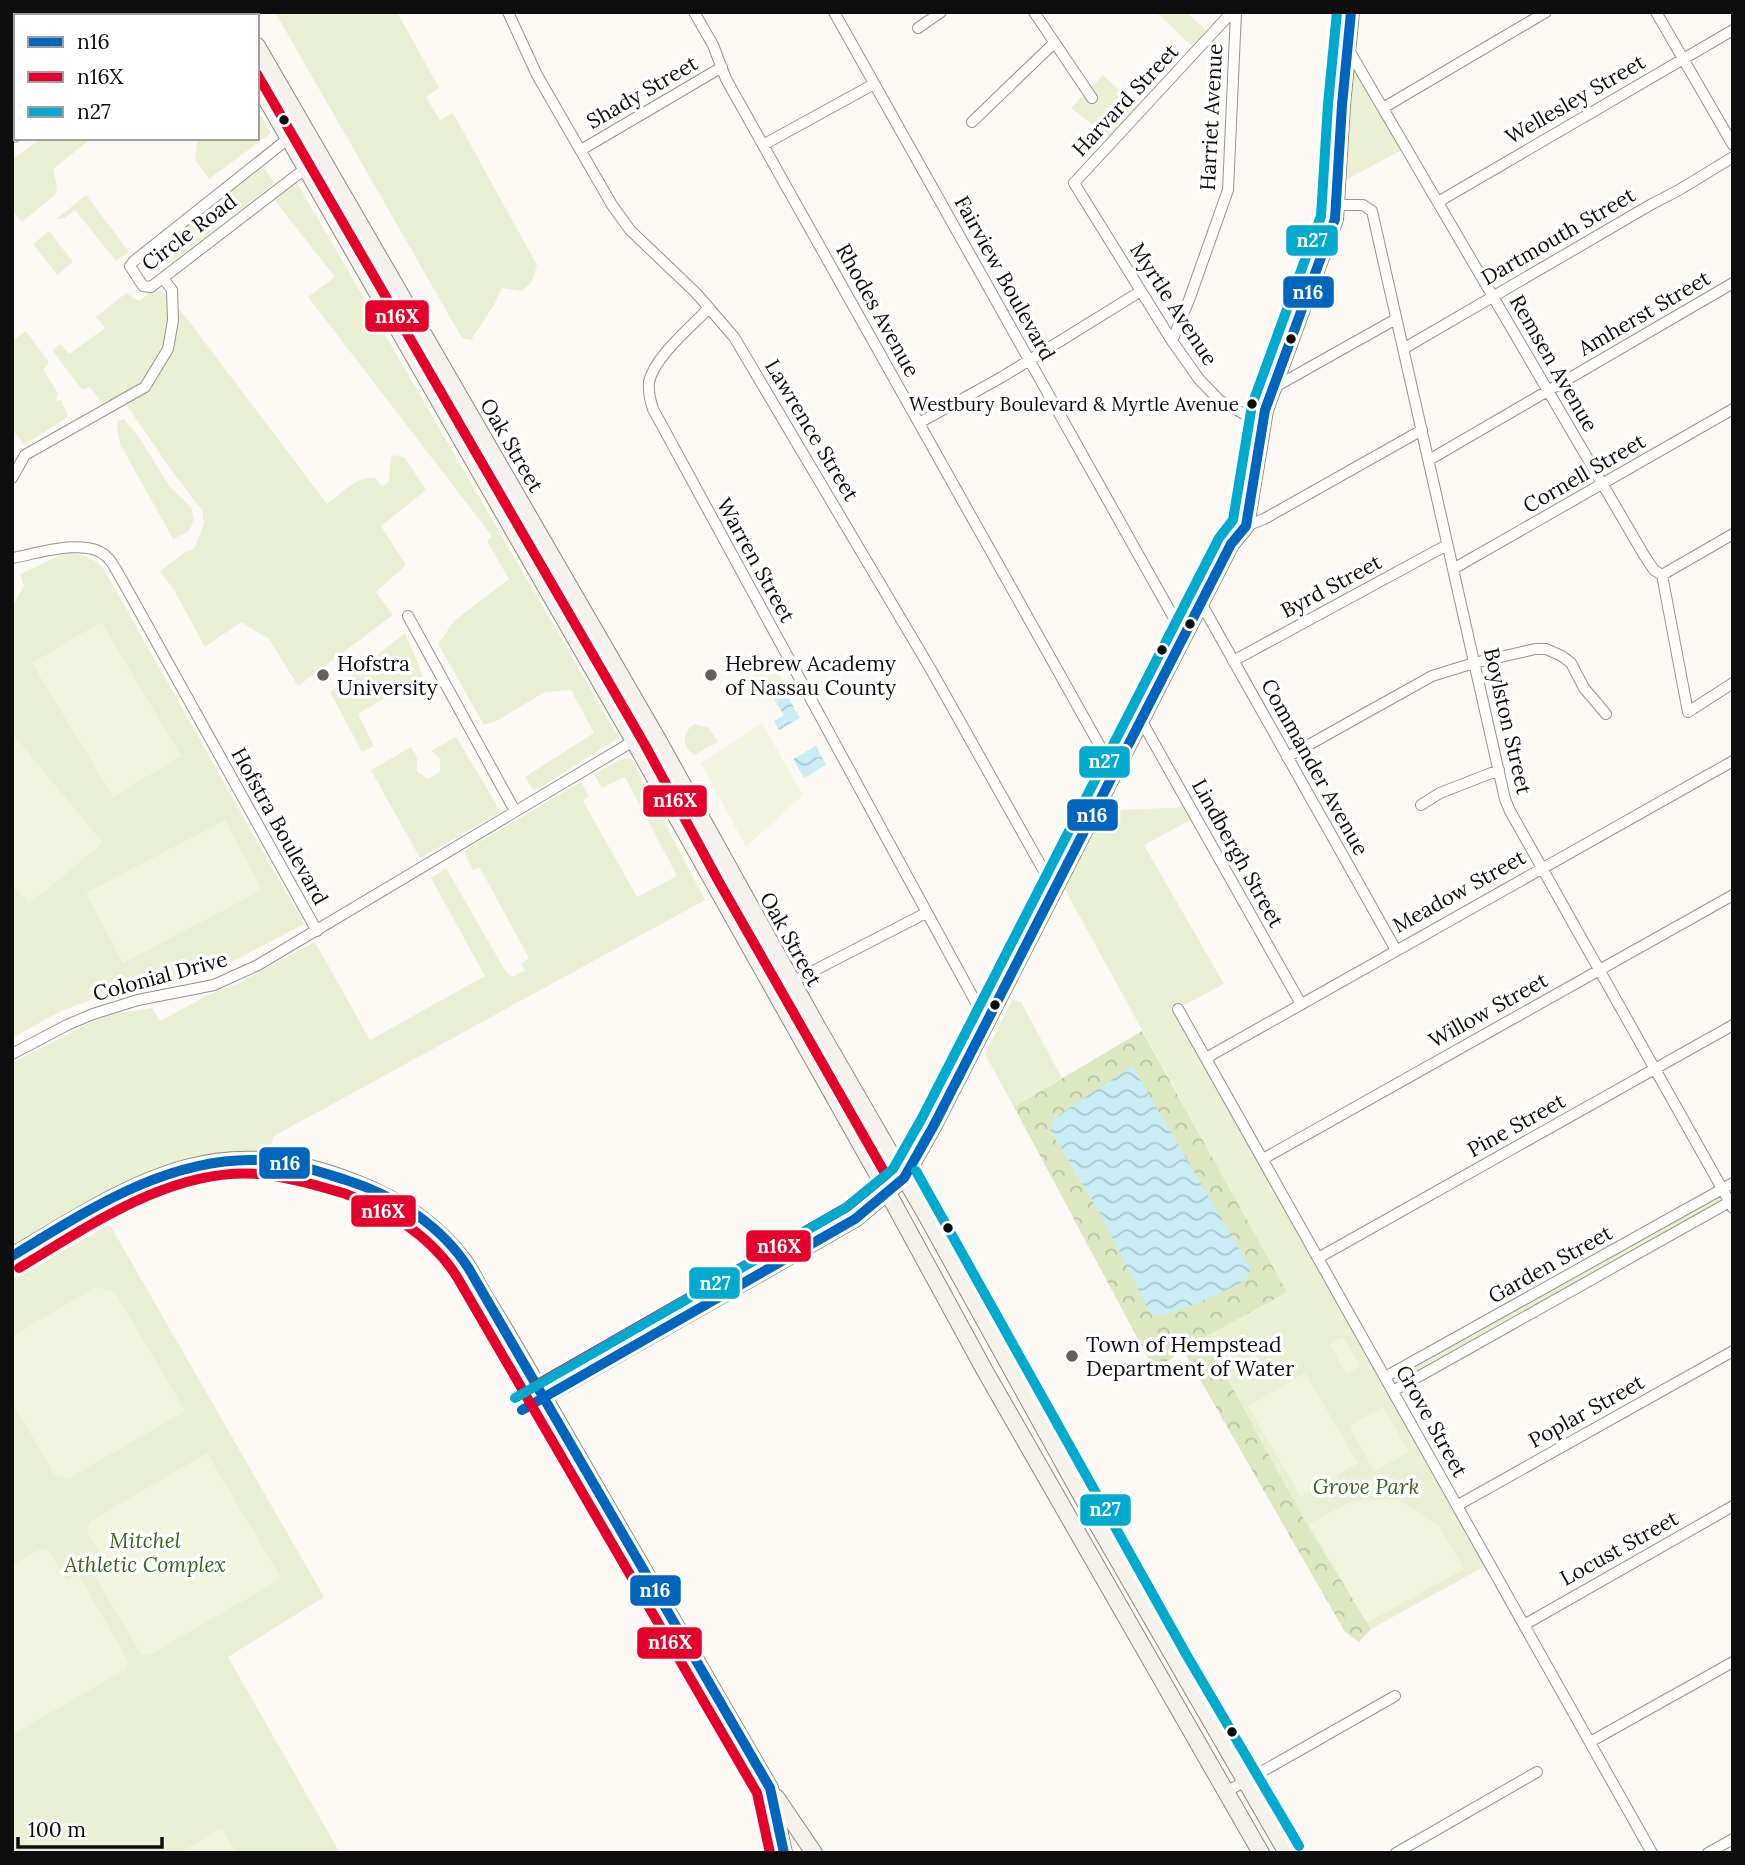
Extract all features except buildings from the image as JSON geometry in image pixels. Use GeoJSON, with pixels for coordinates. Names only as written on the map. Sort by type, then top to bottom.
{"type":"FeatureCollection","features":[{"type":"Feature","properties":{"kind":"street","name":"Lawrence Street"},"geometry":{"type":"LineString","coordinates":[[508,12],[537,75],[612,205],[630,230],[696,293],[734,337],[930,668],[1054,890]]}},
{"type":"Feature","properties":{"kind":"street","name":"Rhodes Avenue"},"geometry":{"type":"LineString","coordinates":[[694,12],[713,46],[726,79],[1114,771]]}},
{"type":"Feature","properties":{"kind":"street","name":"Fairview Boulevard"},"geometry":{"type":"LineString","coordinates":[[834,12],[1184,636]]}},
{"type":"Feature","properties":{"kind":"street"},"geometry":{"type":"LineString","coordinates":[[918,28],[941,12]]}},
{"type":"Feature","properties":{"kind":"street"},"geometry":{"type":"LineString","coordinates":[[1034,12],[1092,98]]}},
{"type":"Feature","properties":{"kind":"street","name":"Harvard Street"},"geometry":{"type":"LineString","coordinates":[[1074,183],[1234,12]]}},
{"type":"Feature","properties":{"kind":"street","name":"Harriet Avenue"},"geometry":{"type":"LineString","coordinates":[[1172,341],[1194,289],[1228,191],[1234,12]]}},
{"type":"Feature","properties":{"kind":"street"},"geometry":{"type":"LineString","coordinates":[[1246,526],[1262,424],[1338,205],[1342,105],[1351,12]]}},
{"type":"Feature","properties":{"kind":"street"},"geometry":{"type":"LineString","coordinates":[[1383,108],[1546,12]]}},
{"type":"Feature","properties":{"kind":"street"},"geometry":{"type":"LineString","coordinates":[[1656,12],[1733,145]]}},
{"type":"Feature","properties":{"kind":"street","name":"Wellesley Street"},"geometry":{"type":"LineString","coordinates":[[1438,202],[1733,30]]}},
{"type":"Feature","properties":{"kind":"street"},"geometry":{"type":"LineString","coordinates":[[972,122],[1054,43]]}},
{"type":"Feature","properties":{"kind":"street","name":"Remsen Avenue"},"geometry":{"type":"LineString","coordinates":[[1348,47],[1644,555],[1654,570],[1662,575],[1688,712],[1733,683]]}},
{"type":"Feature","properties":{"kind":"street","name":"Oak Street"},"geometry":{"type":"LineString","coordinates":[[259,49],[652,730],[1174,1661],[1287,1853]]}},
{"type":"Feature","properties":{"kind":"street","name":"Shady Street"},"geometry":{"type":"LineString","coordinates":[[581,150],[722,67]]}},
{"type":"Feature","properties":{"kind":"street"},"geometry":{"type":"LineString","coordinates":[[763,145],[874,84]]}},
{"type":"Feature","properties":{"kind":"street","name":"Oak Street"},"geometry":{"type":"LineString","coordinates":[[259,86],[634,741],[888,1192],[985,1373],[1261,1853]]}},
{"type":"Feature","properties":{"kind":"street","name":"Circle Road"},"geometry":{"type":"LineString","coordinates":[[289,138],[130,266],[131,270],[147,288],[306,168]]}},
{"type":"Feature","properties":{"kind":"street","name":"Dartmouth Street"},"geometry":{"type":"LineString","coordinates":[[1403,349],[1733,157]]}},
{"type":"Feature","properties":{"kind":"street","name":"Myrtle Avenue"},"geometry":{"type":"LineString","coordinates":[[1074,183],[1172,341],[1199,379],[1219,400],[1262,424]]}},
{"type":"Feature","properties":{"kind":"street","name":"Boylston Street"},"geometry":{"type":"LineString","coordinates":[[1338,205],[1358,204],[1372,211],[1510,811],[1732,1203]]}},
{"type":"Feature","properties":{"kind":"street"},"geometry":{"type":"LineString","coordinates":[[12,478],[25,456],[145,387],[168,349],[170,340],[173,320],[172,290],[163,278]]}},
{"type":"Feature","properties":{"kind":"street","name":"Amherst Street"},"geometry":{"type":"LineString","coordinates":[[1429,460],[1733,283]]}},
{"type":"Feature","properties":{"kind":"street"},"geometry":{"type":"LineString","coordinates":[[919,423],[1141,291]]}},
{"type":"Feature","properties":{"kind":"street","name":"Warren Street"},"geometry":{"type":"LineString","coordinates":[[709,308],[653,371],[649,382],[653,410],[986,1021]]}},
{"type":"Feature","properties":{"kind":"street"},"geometry":{"type":"LineString","coordinates":[[1273,388],[1396,319]]}},
{"type":"Feature","properties":{"kind":"street","name":"Cornell Street"},"geometry":{"type":"LineString","coordinates":[[1453,569],[1733,410]]}},
{"type":"Feature","properties":{"kind":"street"},"geometry":{"type":"LineString","coordinates":[[543,1397],[855,1219],[904,1178],[1231,544],[1246,526],[1264,519],[1422,430]]}},
{"type":"Feature","properties":{"kind":"street"},"geometry":{"type":"LineString","coordinates":[[470,453],[486,444]]}},
{"type":"Feature","properties":{"kind":"street"},"geometry":{"type":"LineString","coordinates":[[1662,575],[1733,534]]}},
{"type":"Feature","properties":{"kind":"street","name":"Byrd Street"},"geometry":{"type":"LineString","coordinates":[[1233,662],[1447,545]]}},
{"type":"Feature","properties":{"kind":"street","name":"Hofstra Boulevard"},"geometry":{"type":"LineString","coordinates":[[12,558],[74,547],[88,548],[106,556],[317,931],[652,730]]}},
{"type":"Feature","properties":{"kind":"street","name":"Commander Avenue"},"geometry":{"type":"LineString","coordinates":[[1201,603],[1396,950]]}},
{"type":"Feature","properties":{"kind":"street"},"geometry":{"type":"LineString","coordinates":[[408,616],[516,811]]}},
{"type":"Feature","properties":{"kind":"street"},"geometry":{"type":"LineString","coordinates":[[1286,757],[1432,676],[1535,649],[1556,653],[1571,663],[1584,688],[1606,715]]}},
{"type":"Feature","properties":{"kind":"street","name":"Lindbergh Street"},"geometry":{"type":"LineString","coordinates":[[1141,720],[1301,1004]]}},
{"type":"Feature","properties":{"kind":"street","name":"Meadow Street"},"geometry":{"type":"LineString","coordinates":[[1206,1058],[1733,761]]}},
{"type":"Feature","properties":{"kind":"street"},"geometry":{"type":"LineString","coordinates":[[1421,805],[1440,793],[1499,771]]}},
{"type":"Feature","properties":{"kind":"street","name":"Willow Street"},"geometry":{"type":"LineString","coordinates":[[1263,1159],[1733,895]]}},
{"type":"Feature","properties":{"kind":"street"},"geometry":{"type":"LineString","coordinates":[[792,982],[926,913]]}},
{"type":"Feature","properties":{"kind":"street","name":"Colonial Drive"},"geometry":{"type":"LineString","coordinates":[[12,1054],[67,1024],[93,1014],[138,1000],[214,985],[232,978],[317,931]]}},
{"type":"Feature","properties":{"kind":"street","name":"Grove Street"},"geometry":{"type":"LineString","coordinates":[[1178,1009],[1652,1853]]}},
{"type":"Feature","properties":{"kind":"street","name":"Pine Street"},"geometry":{"type":"LineString","coordinates":[[1318,1258],[1733,1025]]}},
{"type":"Feature","properties":{"kind":"street"},"geometry":{"type":"LineString","coordinates":[[886,1147],[900,1153],[923,1144]]}},
{"type":"Feature","properties":{"kind":"street"},"geometry":{"type":"LineString","coordinates":[[12,1256],[116,1195],[155,1177],[180,1168],[233,1159],[275,1161],[331,1173],[394,1201],[417,1215],[444,1238],[473,1275],[770,1788],[814,1853]]}},
{"type":"Feature","properties":{"kind":"street","name":"Garden Street"},"geometry":{"type":"LineString","coordinates":[[1385,1377],[1733,1183]]}},
{"type":"Feature","properties":{"kind":"street","name":"Garden Street"},"geometry":{"type":"LineString","coordinates":[[1393,1391],[1732,1203]]}},
{"type":"Feature","properties":{"kind":"street"},"geometry":{"type":"LineString","coordinates":[[1614,1250],[1623,1262]]}},
{"type":"Feature","properties":{"kind":"street","name":"Poplar Street"},"geometry":{"type":"LineString","coordinates":[[1458,1505],[1733,1351]]}},
{"type":"Feature","properties":{"kind":"street"},"geometry":{"type":"LineString","coordinates":[[985,1373],[1006,1360]]}},
{"type":"Feature","properties":{"kind":"street","name":"Locust Street"},"geometry":{"type":"LineString","coordinates":[[1524,1625],[1733,1506]]}},
{"type":"Feature","properties":{"kind":"street"},"geometry":{"type":"LineString","coordinates":[[1083,1541],[1100,1530]]}},
{"type":"Feature","properties":{"kind":"street"},"geometry":{"type":"LineString","coordinates":[[1590,1742],[1733,1662]]}},
{"type":"Feature","properties":{"kind":"street"},"geometry":{"type":"LineString","coordinates":[[1226,1792],[1395,1696]]}},
{"type":"Feature","properties":{"kind":"street"},"geometry":{"type":"LineString","coordinates":[[1396,1853],[1538,1772]]}},
{"type":"Feature","properties":{"kind":"street"},"geometry":{"type":"LineString","coordinates":[[770,1788],[785,1853]]}},
{"type":"Feature","properties":{"kind":"street"},"geometry":{"type":"LineString","coordinates":[[1708,1853],[1733,1839]]}},
{"type":"Feature","properties":{"kind":"green space"},"geometry":{"type":"Polygon","coordinates":[[[275,12],[397,12],[439,88],[426,97],[440,120],[453,113],[537,265],[532,281],[522,291],[502,288],[471,340],[462,338],[275,12]]]}},
{"type":"Feature","properties":{"kind":"green space"},"geometry":{"type":"Polygon","coordinates":[[[1186,12],[1210,34],[1195,49],[1157,13],[1186,12]]]}},
{"type":"Feature","properties":{"kind":"green space"},"geometry":{"type":"Polygon","coordinates":[[[1347,47],[1406,148],[1338,184],[1347,47]]]}},
{"type":"Feature","properties":{"kind":"green space"},"geometry":{"type":"Polygon","coordinates":[[[1103,75],[1139,109],[1111,139],[1071,108],[1103,75]]]}},
{"type":"Feature","properties":{"kind":"green space"},"geometry":{"type":"Polygon","coordinates":[[[259,112],[271,133],[209,179],[195,160],[198,140],[259,140],[259,112]]]}},
{"type":"Feature","properties":{"kind":"green space"},"geometry":{"type":"Polygon","coordinates":[[[38,140],[89,140],[53,169],[57,187],[55,195],[22,222],[12,210],[12,160],[38,140]]]}},
{"type":"Feature","properties":{"kind":"green space"},"geometry":{"type":"Polygon","coordinates":[[[262,165],[275,183],[239,211],[232,213],[226,209],[223,196],[262,165]]]}},
{"type":"Feature","properties":{"kind":"green space"},"geometry":{"type":"Polygon","coordinates":[[[296,181],[619,738],[534,791],[525,777],[594,733],[571,690],[545,692],[496,721],[484,725],[438,644],[454,621],[509,579],[487,541],[492,536],[308,297],[335,277],[273,198],[296,181]]]}},
{"type":"Feature","properties":{"kind":"green space"},"geometry":{"type":"Polygon","coordinates":[[[86,195],[129,252],[116,261],[75,210],[65,218],[56,219],[86,195]]]}},
{"type":"Feature","properties":{"kind":"green space"},"geometry":{"type":"Polygon","coordinates":[[[206,209],[218,214],[218,227],[172,263],[164,264],[159,260],[156,248],[206,209]]]}},
{"type":"Feature","properties":{"kind":"green space"},"geometry":{"type":"Polygon","coordinates":[[[49,231],[73,262],[57,275],[33,244],[49,231]]]}},
{"type":"Feature","properties":{"kind":"green space"},"geometry":{"type":"Polygon","coordinates":[[[161,290],[185,316],[327,504],[361,480],[375,478],[382,487],[389,481],[391,457],[397,455],[405,458],[426,490],[381,526],[406,565],[376,592],[393,615],[298,686],[269,639],[241,622],[205,647],[174,590],[160,571],[195,548],[204,523],[202,510],[124,401],[110,407],[101,402],[90,387],[82,390],[52,350],[61,344],[69,354],[105,328],[96,317],[126,293],[139,301],[152,291],[161,290]]]}},
{"type":"Feature","properties":{"kind":"green space"},"geometry":{"type":"Polygon","coordinates":[[[26,331],[49,362],[43,370],[58,393],[56,401],[61,400],[68,417],[24,445],[12,429],[12,341],[26,331]]]}},
{"type":"Feature","properties":{"kind":"green space"},"geometry":{"type":"Polygon","coordinates":[[[124,419],[139,437],[170,487],[191,507],[194,519],[189,531],[173,539],[120,444],[118,421],[124,419]]]}},
{"type":"Feature","properties":{"kind":"green space"},"geometry":{"type":"Polygon","coordinates":[[[70,553],[88,557],[103,568],[304,924],[220,968],[99,997],[61,1011],[12,1038],[12,607],[24,586],[20,574],[70,553]]]}},
{"type":"Feature","properties":{"kind":"green space"},"geometry":{"type":"Polygon","coordinates":[[[101,622],[181,756],[113,797],[32,663],[101,622]]]}},
{"type":"Feature","properties":{"kind":"green space"},"geometry":{"type":"Polygon","coordinates":[[[405,633],[423,676],[358,714],[374,746],[362,752],[330,692],[405,633]]]}},
{"type":"Feature","properties":{"kind":"green space"},"geometry":{"type":"Polygon","coordinates":[[[773,664],[782,680],[754,696],[745,679],[773,664]]]}},
{"type":"Feature","properties":{"kind":"green space"},"geometry":{"type":"Polygon","coordinates":[[[762,723],[803,795],[746,847],[701,763],[762,723]]]}},
{"type":"Feature","properties":{"kind":"green space"},"geometry":{"type":"Polygon","coordinates":[[[694,724],[709,728],[718,742],[694,755],[685,744],[685,736],[694,724]]]}},
{"type":"Feature","properties":{"kind":"green space"},"geometry":{"type":"Polygon","coordinates":[[[12,733],[103,843],[29,904],[12,884],[12,733]]]}},
{"type":"Feature","properties":{"kind":"green space"},"geometry":{"type":"Polygon","coordinates":[[[456,737],[501,812],[420,858],[371,770],[411,747],[417,758],[417,771],[428,779],[440,772],[440,758],[431,751],[456,737]]]}},
{"type":"Feature","properties":{"kind":"green space"},"geometry":{"type":"Polygon","coordinates":[[[631,758],[705,900],[274,1136],[265,1160],[180,1168],[12,1256],[12,1063],[103,1016],[152,1008],[160,1021],[315,942],[370,1040],[485,976],[431,878],[446,868],[506,972],[512,977],[525,970],[521,964],[529,958],[480,868],[473,870],[464,851],[581,782],[589,796],[583,801],[637,897],[677,876],[625,777],[602,788],[594,774],[621,759],[631,758]]]}},
{"type":"Feature","properties":{"kind":"green space","name":"Grove Park"},"geometry":{"type":"Polygon","coordinates":[[[1190,807],[1196,817],[1144,845],[1224,984],[1178,1008],[1489,1564],[1371,1629],[1306,1523],[1205,1337],[1286,1291],[1059,879],[1095,811],[1190,807]]]}},
{"type":"Feature","properties":{"kind":"green space"},"geometry":{"type":"Polygon","coordinates":[[[225,820],[262,890],[123,963],[86,893],[225,820]]]}},
{"type":"Feature","properties":{"kind":"green space"},"geometry":{"type":"Polygon","coordinates":[[[1012,1000],[1021,1002],[1062,1078],[1014,1107],[985,1054],[1012,1000]]]}},
{"type":"Feature","properties":{"kind":"green space"},"geometry":{"type":"Polygon","coordinates":[[[1142,1031],[1287,1292],[1205,1337],[1306,1523],[1371,1629],[1359,1642],[1345,1632],[1183,1350],[1155,1371],[1014,1107],[1142,1031]],[[1051,1131],[1098,1210],[1250,1269],[1051,1131]]]}},
{"type":"Feature","properties":{"kind":"green space"},"geometry":{"type":"Polygon","coordinates":[[[1733,1184],[1733,1198],[1394,1389],[1387,1378],[1733,1184]]]}},
{"type":"Feature","properties":{"kind":"green space","name":"Mitchel Athletic Complex"},"geometry":{"type":"Polygon","coordinates":[[[110,1225],[324,1597],[228,1657],[340,1853],[12,1853],[12,1278],[110,1225]]]}},
{"type":"Feature","properties":{"kind":"green space"},"geometry":{"type":"Polygon","coordinates":[[[96,1287],[115,1292],[185,1411],[68,1479],[55,1475],[12,1402],[12,1336],[96,1287]]]}},
{"type":"Feature","properties":{"kind":"green space"},"geometry":{"type":"Polygon","coordinates":[[[1343,1337],[1360,1366],[1346,1374],[1330,1344],[1343,1337]]]}},
{"type":"Feature","properties":{"kind":"green space"},"geometry":{"type":"Polygon","coordinates":[[[1305,1373],[1358,1463],[1301,1497],[1248,1406],[1305,1373]]]}},
{"type":"Feature","properties":{"kind":"green space"},"geometry":{"type":"Polygon","coordinates":[[[1383,1407],[1409,1452],[1374,1471],[1349,1426],[1383,1407]]]}},
{"type":"Feature","properties":{"kind":"green space"},"geometry":{"type":"Polygon","coordinates":[[[207,1453],[279,1574],[279,1580],[149,1655],[141,1654],[89,1567],[103,1559],[87,1532],[89,1522],[207,1453]]]}},
{"type":"Feature","properties":{"kind":"green space"},"geometry":{"type":"Polygon","coordinates":[[[1397,1499],[1439,1526],[1464,1569],[1370,1621],[1365,1620],[1309,1524],[1350,1502],[1397,1499]]]}},
{"type":"Feature","properties":{"kind":"green space"},"geometry":{"type":"Polygon","coordinates":[[[41,1549],[49,1551],[67,1580],[79,1575],[128,1661],[126,1669],[12,1735],[12,1565],[41,1549]]]}},
{"type":"Feature","properties":{"kind":"green space"},"geometry":{"type":"Polygon","coordinates":[[[222,1828],[236,1853],[179,1853],[222,1828]]]}},
{"type":"Feature","properties":{"kind":"water"},"geometry":{"type":"Polygon","coordinates":[[[784,690],[800,718],[779,730],[774,721],[784,715],[773,697],[784,690]]]}},
{"type":"Feature","properties":{"kind":"water"},"geometry":{"type":"Polygon","coordinates":[[[816,746],[826,765],[804,778],[793,759],[816,746]]]}},
{"type":"Feature","properties":{"kind":"water"},"geometry":{"type":"Polygon","coordinates":[[[1132,1066],[1251,1269],[1245,1281],[1164,1315],[1151,1314],[1098,1210],[1051,1131],[1053,1119],[1132,1066]]]}},
{"type":"Feature","properties":{"kind":"transit line","name":"n27"},"geometry":{"type":"LineString","coordinates":[[515,1398],[847,1207],[893,1169],[922,1118],[1219,538],[1233,520],[1252,405],[1321,216],[1337,12]]}},
{"type":"Feature","properties":{"kind":"transit line","name":"n16"},"geometry":{"type":"LineString","coordinates":[[522,1410],[855,1219],[904,1178],[934,1125],[1231,544],[1246,526],[1265,410],[1335,219],[1351,12]]}},
{"type":"Feature","properties":{"kind":"transit line","name":"n16X"},"geometry":{"type":"LineString","coordinates":[[259,77],[645,745],[719,882],[886,1175],[847,1207],[536,1385]]}},
{"type":"Feature","properties":{"kind":"transit line","name":"n16"},"geometry":{"type":"LineString","coordinates":[[12,1256],[129,1190],[191,1167],[224,1161],[280,1162],[364,1186],[399,1203],[431,1226],[458,1253],[469,1269],[770,1788],[784,1853]]}},
{"type":"Feature","properties":{"kind":"transit line","name":"n27"},"geometry":{"type":"LineString","coordinates":[[916,1171],[1186,1654],[1299,1846]]}},
{"type":"Feature","properties":{"kind":"transit line","name":"n16X"},"geometry":{"type":"LineString","coordinates":[[19,1268],[133,1202],[164,1189],[227,1174],[270,1175],[343,1193],[376,1207],[422,1237],[457,1277],[757,1793],[770,1853]]}},
{"type":"Feature","properties":{"kind":"place","name":"Westbury Boulevard & Myrtle Avenue"},"geometry":{"type":"Point","coordinates":[1252,404]}},
{"type":"Feature","properties":{"kind":"place","name":"Hofstra University"},"geometry":{"type":"Point","coordinates":[323,675]}},
{"type":"Feature","properties":{"kind":"place","name":"Hebrew Academy of Nassau County"},"geometry":{"type":"Point","coordinates":[711,675]}},
{"type":"Feature","properties":{"kind":"place","name":"Town of Hempstead Department of Water"},"geometry":{"type":"Point","coordinates":[1072,1356]}}]}
